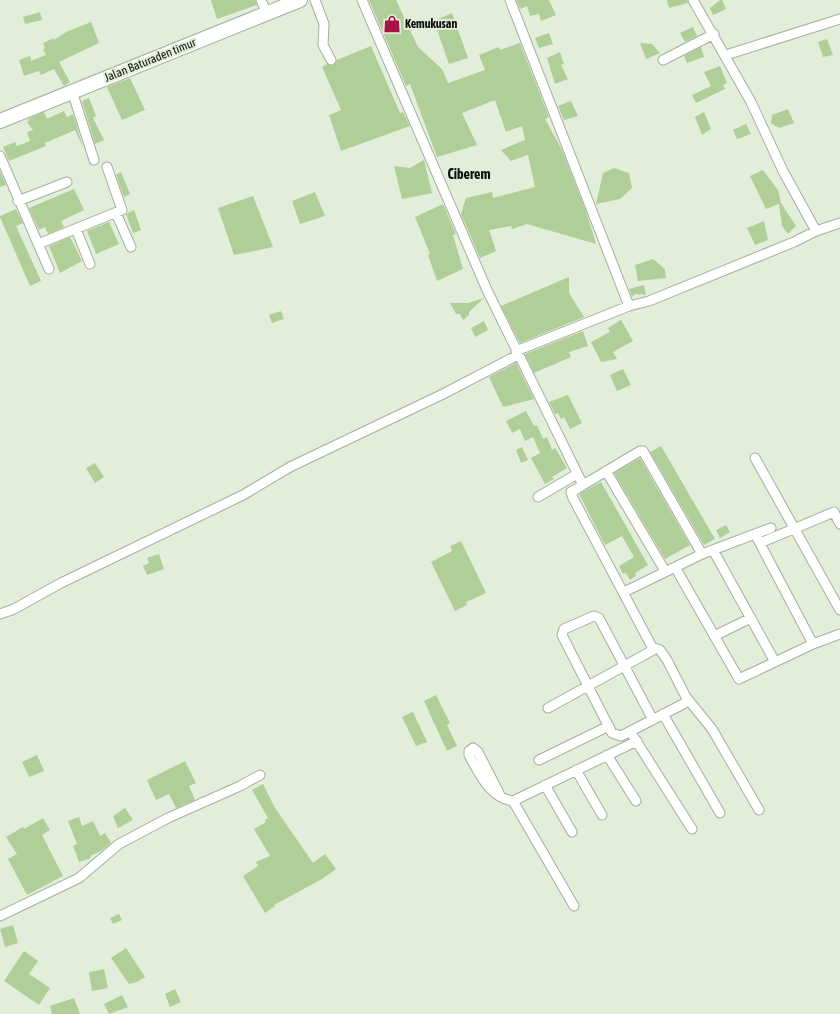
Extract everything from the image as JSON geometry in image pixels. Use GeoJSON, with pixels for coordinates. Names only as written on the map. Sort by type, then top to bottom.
{"type":"FeatureCollection","features":[{"type":"Feature","properties":{"kind":"main road","name":"Jalan Baturaden timur"},"geometry":{"type":"LineString","coordinates":[[0,121],[300,0]]}},
{"type":"Feature","properties":{"kind":"street"},"geometry":{"type":"LineString","coordinates":[[261,0],[266,14]]}},
{"type":"Feature","properties":{"kind":"street"},"geometry":{"type":"LineString","coordinates":[[315,0],[324,24],[323,45],[331,60]]}},
{"type":"Feature","properties":{"kind":"street"},"geometry":{"type":"LineString","coordinates":[[362,0],[438,180],[517,353],[583,484]]}},
{"type":"Feature","properties":{"kind":"street"},"geometry":{"type":"LineString","coordinates":[[510,0],[629,306]]}},
{"type":"Feature","properties":{"kind":"street"},"geometry":{"type":"LineString","coordinates":[[693,0],[726,55],[751,102],[802,209],[816,231]]}},
{"type":"Feature","properties":{"kind":"street"},"geometry":{"type":"LineString","coordinates":[[726,55],[840,19]]}},
{"type":"Feature","properties":{"kind":"street"},"geometry":{"type":"LineString","coordinates":[[663,60],[714,34]]}},
{"type":"Feature","properties":{"kind":"street"},"geometry":{"type":"LineString","coordinates":[[72,91],[94,160]]}},
{"type":"Feature","properties":{"kind":"street"},"geometry":{"type":"LineString","coordinates":[[0,156],[18,201],[49,269]]}},
{"type":"Feature","properties":{"kind":"street"},"geometry":{"type":"LineString","coordinates":[[38,244],[122,210],[107,167]]}},
{"type":"Feature","properties":{"kind":"street"},"geometry":{"type":"LineString","coordinates":[[18,201],[67,182]]}},
{"type":"Feature","properties":{"kind":"street"},"geometry":{"type":"LineString","coordinates":[[116,213],[131,247]]}},
{"type":"Feature","properties":{"kind":"street"},"geometry":{"type":"LineString","coordinates":[[0,614],[14,609],[61,583],[243,495],[290,467],[443,394],[517,353],[629,306],[649,301],[794,242],[816,231],[840,223]]}},
{"type":"Feature","properties":{"kind":"street"},"geometry":{"type":"LineString","coordinates":[[76,229],[90,264]]}},
{"type":"Feature","properties":{"kind":"street"},"geometry":{"type":"LineString","coordinates":[[702,554],[643,451],[640,451],[571,492],[572,498],[624,592],[652,647],[660,650],[667,660],[689,701],[712,729],[759,810]]}},
{"type":"Feature","properties":{"kind":"street"},"geometry":{"type":"LineString","coordinates":[[755,458],[840,610]]}},
{"type":"Feature","properties":{"kind":"street"},"geometry":{"type":"LineString","coordinates":[[606,471],[665,571]]}},
{"type":"Feature","properties":{"kind":"street"},"geometry":{"type":"LineString","coordinates":[[538,498],[577,474]]}},
{"type":"Feature","properties":{"kind":"street"},"geometry":{"type":"LineString","coordinates":[[760,543],[834,512],[840,524]]}},
{"type":"Feature","properties":{"kind":"street"},"geometry":{"type":"LineString","coordinates":[[624,592],[702,554],[771,528]]}},
{"type":"Feature","properties":{"kind":"street"},"geometry":{"type":"LineString","coordinates":[[755,534],[813,644]]}},
{"type":"Feature","properties":{"kind":"street"},"geometry":{"type":"LineString","coordinates":[[713,550],[775,662]]}},
{"type":"Feature","properties":{"kind":"street"},"geometry":{"type":"LineString","coordinates":[[675,567],[739,679],[813,644],[840,634]]}},
{"type":"Feature","properties":{"kind":"street"},"geometry":{"type":"LineString","coordinates":[[653,720],[597,616],[564,629],[562,635],[609,726],[616,736],[630,732],[653,720],[663,714],[689,701]]}},
{"type":"Feature","properties":{"kind":"street"},"geometry":{"type":"LineString","coordinates":[[714,636],[751,618]]}},
{"type":"Feature","properties":{"kind":"street"},"geometry":{"type":"LineString","coordinates":[[548,708],[655,649]]}},
{"type":"Feature","properties":{"kind":"street"},"geometry":{"type":"LineString","coordinates":[[663,714],[720,813]]}},
{"type":"Feature","properties":{"kind":"street"},"geometry":{"type":"LineString","coordinates":[[540,760],[609,726]]}},
{"type":"Feature","properties":{"kind":"street"},"geometry":{"type":"LineString","coordinates":[[630,732],[692,829]]}},
{"type":"Feature","properties":{"kind":"street"},"geometry":{"type":"LineString","coordinates":[[513,801],[637,741]]}},
{"type":"Feature","properties":{"kind":"street"},"geometry":{"type":"LineString","coordinates":[[501,797],[478,752],[473,748],[469,751],[469,755],[489,787],[501,797],[513,801],[574,906]]}},
{"type":"Feature","properties":{"kind":"street"},"geometry":{"type":"LineString","coordinates":[[607,755],[636,801]]}},
{"type":"Feature","properties":{"kind":"street"},"geometry":{"type":"LineString","coordinates":[[576,770],[602,815]]}},
{"type":"Feature","properties":{"kind":"street"},"geometry":{"type":"LineString","coordinates":[[0,916],[79,878],[119,844],[168,818],[240,786],[260,775]]}},
{"type":"Feature","properties":{"kind":"street"},"geometry":{"type":"LineString","coordinates":[[545,785],[572,832]]}},
{"type":"Feature","properties":{"kind":"building"},"geometry":{"type":"Polygon","coordinates":[[[211,0],[255,0],[257,5],[217,19],[211,0]]]}},
{"type":"Feature","properties":{"kind":"building"},"geometry":{"type":"Polygon","coordinates":[[[369,0],[396,0],[418,47],[442,69],[448,83],[485,70],[479,55],[499,47],[500,50],[520,43],[549,117],[545,119],[562,150],[586,211],[596,244],[527,224],[512,229],[511,226],[489,230],[496,251],[480,258],[461,214],[466,198],[492,192],[493,198],[535,187],[528,155],[511,161],[501,150],[525,140],[522,126],[506,132],[495,100],[462,113],[477,145],[437,157],[410,84],[406,86],[369,0]]]}},
{"type":"Feature","properties":{"kind":"building"},"geometry":{"type":"Polygon","coordinates":[[[516,0],[549,0],[556,15],[541,21],[539,14],[530,16],[527,6],[520,9],[516,0]]]}},
{"type":"Feature","properties":{"kind":"building"},"geometry":{"type":"Polygon","coordinates":[[[667,0],[687,0],[688,3],[669,8],[667,0]]]}},
{"type":"Feature","properties":{"kind":"building"},"geometry":{"type":"Polygon","coordinates":[[[722,0],[726,9],[713,15],[710,8],[722,0]]]}},
{"type":"Feature","properties":{"kind":"building"},"geometry":{"type":"Polygon","coordinates":[[[40,12],[42,20],[25,24],[23,17],[40,12]]]}},
{"type":"Feature","properties":{"kind":"building"},"geometry":{"type":"Polygon","coordinates":[[[452,13],[468,58],[449,64],[434,21],[452,13]]]}},
{"type":"Feature","properties":{"kind":"building"},"geometry":{"type":"Polygon","coordinates":[[[91,22],[99,43],[59,62],[70,82],[64,86],[54,69],[41,75],[39,71],[24,76],[19,60],[30,56],[31,61],[46,55],[43,49],[45,48],[43,43],[54,38],[54,40],[66,32],[91,22]]]}},
{"type":"Feature","properties":{"kind":"building"},"geometry":{"type":"Polygon","coordinates":[[[693,27],[697,36],[685,42],[680,33],[693,27]]]}},
{"type":"Feature","properties":{"kind":"building"},"geometry":{"type":"Polygon","coordinates":[[[549,33],[553,44],[539,48],[535,38],[549,33]]]}},
{"type":"Feature","properties":{"kind":"building"},"geometry":{"type":"Polygon","coordinates":[[[827,39],[833,55],[823,57],[818,42],[827,39]]]}},
{"type":"Feature","properties":{"kind":"building"},"geometry":{"type":"Polygon","coordinates":[[[640,43],[652,44],[660,53],[646,59],[640,43]]]}},
{"type":"Feature","properties":{"kind":"building"},"geometry":{"type":"Polygon","coordinates":[[[371,46],[400,113],[403,112],[410,126],[341,151],[329,115],[341,110],[322,67],[327,64],[333,65],[337,60],[371,46]]]}},
{"type":"Feature","properties":{"kind":"building"},"geometry":{"type":"Polygon","coordinates":[[[701,47],[704,57],[687,63],[684,56],[701,47]]]}},
{"type":"Feature","properties":{"kind":"building"},"geometry":{"type":"Polygon","coordinates":[[[560,52],[564,64],[561,65],[568,79],[555,84],[547,58],[560,52]]]}},
{"type":"Feature","properties":{"kind":"building"},"geometry":{"type":"Polygon","coordinates":[[[720,66],[727,83],[723,85],[725,89],[696,103],[692,95],[711,86],[704,72],[720,66]]]}},
{"type":"Feature","properties":{"kind":"building"},"geometry":{"type":"Polygon","coordinates":[[[130,78],[145,110],[122,120],[107,87],[130,78]]]}},
{"type":"Feature","properties":{"kind":"building"},"geometry":{"type":"Polygon","coordinates":[[[89,98],[96,116],[93,118],[104,140],[95,144],[82,101],[89,98]]]}},
{"type":"Feature","properties":{"kind":"building"},"geometry":{"type":"Polygon","coordinates":[[[571,101],[578,116],[564,120],[558,106],[571,101]]]}},
{"type":"Feature","properties":{"kind":"building"},"geometry":{"type":"Polygon","coordinates":[[[788,109],[794,123],[779,128],[771,123],[772,115],[788,109]]]}},
{"type":"Feature","properties":{"kind":"building"},"geometry":{"type":"Polygon","coordinates":[[[64,111],[67,117],[73,114],[83,147],[75,130],[45,143],[46,146],[9,161],[3,147],[15,142],[17,146],[30,141],[27,132],[33,130],[27,122],[29,121],[28,119],[44,112],[47,119],[64,111]]]}},
{"type":"Feature","properties":{"kind":"building"},"geometry":{"type":"Polygon","coordinates":[[[704,112],[711,129],[702,135],[695,117],[704,112]]]}},
{"type":"Feature","properties":{"kind":"building"},"geometry":{"type":"Polygon","coordinates":[[[746,124],[751,134],[737,139],[733,130],[746,124]]]}},
{"type":"Feature","properties":{"kind":"building"},"geometry":{"type":"Polygon","coordinates":[[[424,160],[432,193],[402,199],[394,166],[410,168],[424,160]]]}},
{"type":"Feature","properties":{"kind":"building"},"geometry":{"type":"Polygon","coordinates":[[[614,168],[629,173],[632,188],[620,199],[596,204],[603,173],[614,168]]]}},
{"type":"Feature","properties":{"kind":"building"},"geometry":{"type":"Polygon","coordinates":[[[763,170],[778,190],[781,203],[796,226],[788,234],[782,226],[779,204],[766,209],[750,176],[763,170]]]}},
{"type":"Feature","properties":{"kind":"building"},"geometry":{"type":"Polygon","coordinates":[[[0,171],[6,185],[0,187],[0,171]]]}},
{"type":"Feature","properties":{"kind":"building"},"geometry":{"type":"Polygon","coordinates":[[[121,172],[130,194],[124,197],[116,175],[121,172]]]}},
{"type":"Feature","properties":{"kind":"building"},"geometry":{"type":"Polygon","coordinates":[[[74,189],[84,210],[61,221],[64,227],[48,234],[45,227],[39,230],[29,208],[74,189]]]}},
{"type":"Feature","properties":{"kind":"building"},"geometry":{"type":"Polygon","coordinates":[[[315,192],[325,216],[300,224],[292,201],[315,192]]]}},
{"type":"Feature","properties":{"kind":"building"},"geometry":{"type":"Polygon","coordinates":[[[253,196],[273,247],[234,255],[218,208],[253,196]]]}},
{"type":"Feature","properties":{"kind":"building"},"geometry":{"type":"Polygon","coordinates":[[[443,204],[456,234],[453,235],[463,269],[437,281],[428,255],[430,254],[415,217],[443,204]]]}},
{"type":"Feature","properties":{"kind":"building"},"geometry":{"type":"Polygon","coordinates":[[[16,209],[23,223],[16,226],[41,281],[30,286],[0,217],[16,209]]]}},
{"type":"Feature","properties":{"kind":"building"},"geometry":{"type":"Polygon","coordinates":[[[134,210],[141,230],[133,233],[126,214],[134,210]]]}},
{"type":"Feature","properties":{"kind":"building"},"geometry":{"type":"Polygon","coordinates":[[[764,221],[768,240],[755,245],[747,228],[764,221]]]}},
{"type":"Feature","properties":{"kind":"building"},"geometry":{"type":"Polygon","coordinates":[[[109,222],[119,244],[96,254],[87,231],[109,222]]]}},
{"type":"Feature","properties":{"kind":"building"},"geometry":{"type":"Polygon","coordinates":[[[70,237],[82,261],[60,273],[49,246],[70,237]]]}},
{"type":"Feature","properties":{"kind":"building"},"geometry":{"type":"Polygon","coordinates":[[[653,259],[665,269],[666,278],[638,281],[635,265],[653,259]]]}},
{"type":"Feature","properties":{"kind":"building"},"geometry":{"type":"Polygon","coordinates":[[[569,277],[569,293],[584,317],[520,343],[501,306],[569,277]]]}},
{"type":"Feature","properties":{"kind":"building"},"geometry":{"type":"Polygon","coordinates":[[[644,285],[646,295],[635,294],[632,297],[629,289],[644,285]]]}},
{"type":"Feature","properties":{"kind":"building"},"geometry":{"type":"Polygon","coordinates":[[[484,298],[463,320],[460,314],[456,314],[450,303],[468,303],[484,298]]]}},
{"type":"Feature","properties":{"kind":"building"},"geometry":{"type":"Polygon","coordinates":[[[281,311],[284,319],[272,323],[269,315],[281,311]]]}},
{"type":"Feature","properties":{"kind":"building"},"geometry":{"type":"Polygon","coordinates":[[[621,320],[633,341],[613,352],[617,359],[601,362],[591,342],[610,332],[608,328],[621,320]]]}},
{"type":"Feature","properties":{"kind":"building"},"geometry":{"type":"Polygon","coordinates":[[[484,321],[488,330],[475,337],[471,328],[484,321]]]}},
{"type":"Feature","properties":{"kind":"building"},"geometry":{"type":"Polygon","coordinates":[[[583,331],[588,346],[569,352],[571,357],[534,373],[525,354],[583,331]]]}},
{"type":"Feature","properties":{"kind":"building"},"geometry":{"type":"Polygon","coordinates":[[[516,363],[534,399],[503,407],[489,377],[516,363]]]}},
{"type":"Feature","properties":{"kind":"building"},"geometry":{"type":"Polygon","coordinates":[[[623,369],[631,385],[617,391],[610,375],[623,369]]]}},
{"type":"Feature","properties":{"kind":"building"},"geometry":{"type":"Polygon","coordinates":[[[568,395],[582,423],[570,429],[564,417],[561,419],[558,413],[555,414],[549,402],[568,395]]]}},
{"type":"Feature","properties":{"kind":"building"},"geometry":{"type":"Polygon","coordinates":[[[526,411],[534,426],[537,425],[543,439],[547,437],[552,450],[555,448],[567,468],[552,477],[554,479],[545,484],[531,458],[540,453],[533,437],[525,441],[520,429],[512,433],[506,421],[526,411]]]}},
{"type":"Feature","properties":{"kind":"building"},"geometry":{"type":"Polygon","coordinates":[[[661,446],[715,539],[704,545],[650,452],[661,446]]]}},
{"type":"Feature","properties":{"kind":"building"},"geometry":{"type":"Polygon","coordinates":[[[522,447],[528,460],[521,463],[516,450],[522,447]]]}},
{"type":"Feature","properties":{"kind":"building"},"geometry":{"type":"Polygon","coordinates":[[[640,458],[690,545],[665,559],[614,473],[640,458]]]}},
{"type":"Feature","properties":{"kind":"building"},"geometry":{"type":"Polygon","coordinates":[[[95,463],[104,477],[95,483],[86,468],[95,463]]]}},
{"type":"Feature","properties":{"kind":"building"},"geometry":{"type":"Polygon","coordinates":[[[601,482],[648,565],[635,573],[636,576],[630,580],[626,573],[623,574],[619,566],[634,557],[622,536],[605,545],[579,494],[601,482]]]}},
{"type":"Feature","properties":{"kind":"building"},"geometry":{"type":"Polygon","coordinates":[[[726,525],[730,532],[720,538],[716,530],[726,525]]]}},
{"type":"Feature","properties":{"kind":"building"},"geometry":{"type":"Polygon","coordinates":[[[461,541],[486,593],[466,602],[467,605],[455,611],[431,562],[452,551],[450,546],[461,541]]]}},
{"type":"Feature","properties":{"kind":"building"},"geometry":{"type":"Polygon","coordinates":[[[159,554],[164,569],[147,575],[143,566],[149,563],[147,558],[159,554]]]}},
{"type":"Feature","properties":{"kind":"building"},"geometry":{"type":"Polygon","coordinates":[[[436,695],[450,723],[447,725],[457,746],[447,751],[424,701],[436,695]]]}},
{"type":"Feature","properties":{"kind":"building"},"geometry":{"type":"Polygon","coordinates":[[[413,712],[427,742],[416,746],[402,717],[413,712]]]}},
{"type":"Feature","properties":{"kind":"building"},"geometry":{"type":"Polygon","coordinates":[[[37,755],[44,771],[29,777],[22,762],[37,755]]]}},
{"type":"Feature","properties":{"kind":"building"},"geometry":{"type":"Polygon","coordinates":[[[185,761],[196,783],[189,786],[195,800],[176,808],[169,794],[156,800],[147,780],[185,761]]]}},
{"type":"Feature","properties":{"kind":"building"},"geometry":{"type":"Polygon","coordinates":[[[263,784],[275,808],[313,863],[325,854],[336,869],[322,879],[274,905],[275,906],[265,913],[243,876],[258,866],[256,862],[270,856],[254,829],[266,822],[265,820],[268,818],[252,790],[263,784]]]}},
{"type":"Feature","properties":{"kind":"building"},"geometry":{"type":"Polygon","coordinates":[[[125,808],[133,820],[118,828],[113,816],[125,808]]]}},
{"type":"Feature","properties":{"kind":"building"},"geometry":{"type":"Polygon","coordinates":[[[79,817],[82,826],[93,821],[100,836],[105,833],[111,843],[101,851],[90,856],[91,858],[79,862],[73,846],[77,844],[68,821],[79,817]]]}},
{"type":"Feature","properties":{"kind":"building"},"geometry":{"type":"Polygon","coordinates":[[[43,818],[50,830],[42,835],[63,876],[27,895],[8,859],[17,854],[6,837],[43,818]]]}},
{"type":"Feature","properties":{"kind":"building"},"geometry":{"type":"Polygon","coordinates":[[[119,914],[122,920],[113,924],[110,918],[119,914]]]}},
{"type":"Feature","properties":{"kind":"building"},"geometry":{"type":"Polygon","coordinates":[[[13,925],[18,943],[5,947],[0,929],[13,925]]]}},
{"type":"Feature","properties":{"kind":"building"},"geometry":{"type":"Polygon","coordinates":[[[126,948],[145,977],[137,982],[129,984],[111,958],[126,948]]]}},
{"type":"Feature","properties":{"kind":"building"},"geometry":{"type":"Polygon","coordinates":[[[24,951],[38,961],[29,974],[50,988],[39,1005],[4,981],[24,951]]]}},
{"type":"Feature","properties":{"kind":"building"},"geometry":{"type":"Polygon","coordinates":[[[104,969],[108,988],[92,991],[89,972],[104,969]]]}},
{"type":"Feature","properties":{"kind":"building"},"geometry":{"type":"Polygon","coordinates":[[[175,989],[181,1002],[170,1007],[165,994],[175,989]]]}},
{"type":"Feature","properties":{"kind":"building"},"geometry":{"type":"Polygon","coordinates":[[[122,995],[128,1007],[109,1014],[104,1004],[122,995]]]}},
{"type":"Feature","properties":{"kind":"building"},"geometry":{"type":"Polygon","coordinates":[[[74,998],[80,1014],[52,1014],[50,1006],[74,998]]]}},
{"type":"Feature","properties":{"kind":"place","name":"Kemukusan"},"geometry":{"type":"Point","coordinates":[392,24]}},
{"type":"Feature","properties":{"kind":"district","name":"Ciberem"},"geometry":{"type":"Point","coordinates":[469,174]}}]}
